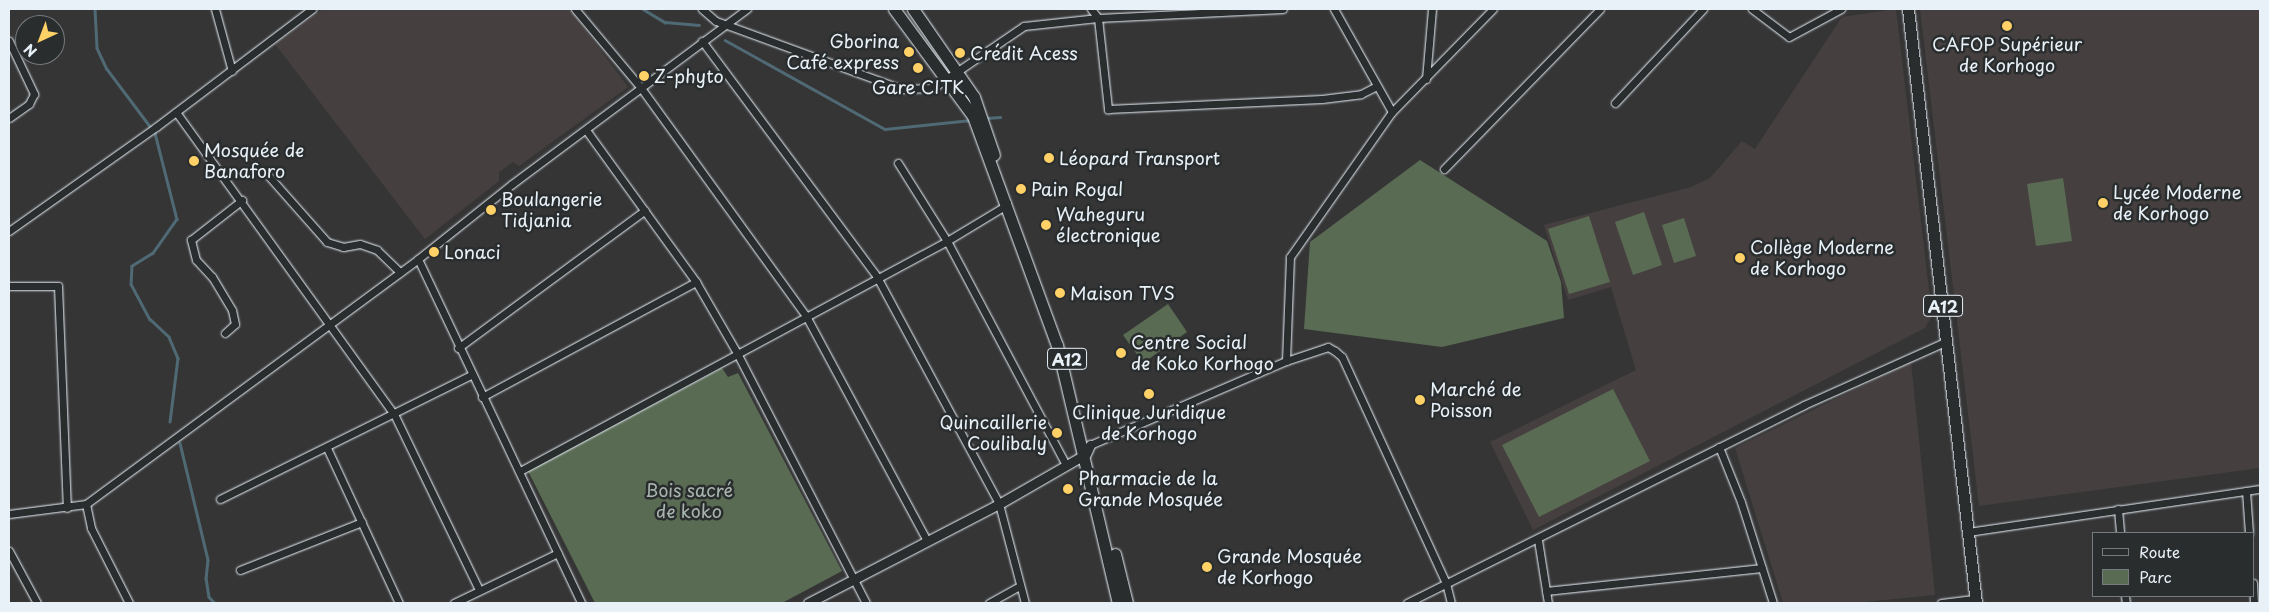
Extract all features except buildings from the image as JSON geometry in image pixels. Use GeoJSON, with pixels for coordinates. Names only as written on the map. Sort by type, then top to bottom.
{"type":"FeatureCollection","features":[{"type":"Feature","properties":{"kind":"main road","name":"A12"},"geometry":{"type":"LineString","coordinates":[[894,9],[980,123]]}},
{"type":"Feature","properties":{"kind":"main road","name":"A12"},"geometry":{"type":"LineString","coordinates":[[913,9],[958,70],[978,106],[980,123],[1058,345],[1088,449],[1127,603]]}},
{"type":"Feature","properties":{"kind":"main road","name":"A12"},"geometry":{"type":"LineString","coordinates":[[1908,9],[1976,601]]}},
{"type":"Feature","properties":{"kind":"main road","name":"A12"},"geometry":{"type":"LineString","coordinates":[[1088,449],[1118,603]]}},
{"type":"Feature","properties":{"kind":"street"},"geometry":{"type":"LineString","coordinates":[[215,9],[232,71]]}},
{"type":"Feature","properties":{"kind":"street"},"geometry":{"type":"LineString","coordinates":[[9,231],[156,127],[312,9]]}},
{"type":"Feature","properties":{"kind":"street"},"geometry":{"type":"LineString","coordinates":[[576,9],[641,88],[806,316],[927,541]]}},
{"type":"Feature","properties":{"kind":"street"},"geometry":{"type":"LineString","coordinates":[[702,9],[716,21],[902,89],[933,88],[1024,26],[1098,18],[1283,9]]}},
{"type":"Feature","properties":{"kind":"street"},"geometry":{"type":"LineString","coordinates":[[9,514],[67,508],[86,504],[418,259],[512,184],[747,9]]}},
{"type":"Feature","properties":{"kind":"street"},"geometry":{"type":"LineString","coordinates":[[1091,9],[1098,18],[1108,109],[1322,99],[1362,94],[1377,86]]}},
{"type":"Feature","properties":{"kind":"street"},"geometry":{"type":"LineString","coordinates":[[1334,9],[1392,112]]}},
{"type":"Feature","properties":{"kind":"street"},"geometry":{"type":"LineString","coordinates":[[1426,79],[1432,9]]}},
{"type":"Feature","properties":{"kind":"street"},"geometry":{"type":"LineString","coordinates":[[1286,361],[1290,258],[1392,112],[1493,9]]}},
{"type":"Feature","properties":{"kind":"street"},"geometry":{"type":"LineString","coordinates":[[1444,169],[1600,9]]}},
{"type":"Feature","properties":{"kind":"street"},"geometry":{"type":"LineString","coordinates":[[1615,103],[1703,9]]}},
{"type":"Feature","properties":{"kind":"street"},"geometry":{"type":"LineString","coordinates":[[1752,9],[1789,37],[1842,9]]}},
{"type":"Feature","properties":{"kind":"street"},"geometry":{"type":"LineString","coordinates":[[9,41],[34,94],[29,104],[9,118]]}},
{"type":"Feature","properties":{"kind":"street"},"geometry":{"type":"LineString","coordinates":[[702,41],[877,277],[998,504],[1025,603]]}},
{"type":"Feature","properties":{"kind":"street"},"geometry":{"type":"LineString","coordinates":[[176,112],[331,323],[394,414],[479,590]]}},
{"type":"Feature","properties":{"kind":"street"},"geometry":{"type":"LineString","coordinates":[[586,130],[696,282],[737,353],[866,603]]}},
{"type":"Feature","properties":{"kind":"street"},"geometry":{"type":"LineString","coordinates":[[898,163],[947,241],[1066,465]]}},
{"type":"Feature","properties":{"kind":"street"},"geometry":{"type":"LineString","coordinates":[[266,173],[327,242],[343,247],[360,244],[377,250],[400,272]]}},
{"type":"Feature","properties":{"kind":"street"},"geometry":{"type":"LineString","coordinates":[[225,332],[235,324],[232,310],[212,277],[196,260],[191,240],[242,200]]}},
{"type":"Feature","properties":{"kind":"street"},"geometry":{"type":"LineString","coordinates":[[520,471],[877,277],[947,241],[1007,202]]}},
{"type":"Feature","properties":{"kind":"street"},"geometry":{"type":"LineString","coordinates":[[458,348],[645,210]]}},
{"type":"Feature","properties":{"kind":"street"},"geometry":{"type":"LineString","coordinates":[[418,259],[458,348],[520,471],[581,603]]}},
{"type":"Feature","properties":{"kind":"street"},"geometry":{"type":"LineString","coordinates":[[482,397],[696,282]]}},
{"type":"Feature","properties":{"kind":"street"},"geometry":{"type":"LineString","coordinates":[[9,286],[58,286],[67,508]]}},
{"type":"Feature","properties":{"kind":"street"},"geometry":{"type":"LineString","coordinates":[[1407,603],[1538,540],[1719,447],[1947,341]]}},
{"type":"Feature","properties":{"kind":"street"},"geometry":{"type":"LineString","coordinates":[[808,603],[998,504],[1066,465],[1088,449],[1286,361],[1328,348],[1342,357],[1446,583],[1451,603]]}},
{"type":"Feature","properties":{"kind":"street"},"geometry":{"type":"LineString","coordinates":[[220,499],[327,448],[471,375]]}},
{"type":"Feature","properties":{"kind":"street"},"geometry":{"type":"LineString","coordinates":[[1719,447],[1773,603]]}},
{"type":"Feature","properties":{"kind":"street"},"geometry":{"type":"LineString","coordinates":[[327,448],[399,603]]}},
{"type":"Feature","properties":{"kind":"street"},"geometry":{"type":"LineString","coordinates":[[1968,532],[2260,489]]}},
{"type":"Feature","properties":{"kind":"street"},"geometry":{"type":"LineString","coordinates":[[2246,491],[2249,532]]}},
{"type":"Feature","properties":{"kind":"street"},"geometry":{"type":"LineString","coordinates":[[86,504],[91,528],[129,603]]}},
{"type":"Feature","properties":{"kind":"street"},"geometry":{"type":"LineString","coordinates":[[2118,509],[2120,532]]}},
{"type":"Feature","properties":{"kind":"street"},"geometry":{"type":"LineString","coordinates":[[240,570],[362,522]]}},
{"type":"Feature","properties":{"kind":"street"},"geometry":{"type":"LineString","coordinates":[[1538,540],[1548,603]]}},
{"type":"Feature","properties":{"kind":"street"},"geometry":{"type":"LineString","coordinates":[[9,550],[37,603]]}},
{"type":"Feature","properties":{"kind":"street"},"geometry":{"type":"LineString","coordinates":[[454,603],[558,553]]}},
{"type":"Feature","properties":{"kind":"street"},"geometry":{"type":"LineString","coordinates":[[1546,591],[1762,568]]}},
{"type":"Feature","properties":{"kind":"street"},"geometry":{"type":"LineString","coordinates":[[989,603],[1020,586]]}},
{"type":"Feature","properties":{"kind":"street"},"geometry":{"type":"LineString","coordinates":[[1941,603],[1976,601]]}},
{"type":"Feature","properties":{"kind":"shaded area"},"geometry":{"type":"Polygon","coordinates":[[[323,9],[570,9],[628,87],[519,166],[513,162],[499,172],[499,181],[425,239],[275,44],[323,9]]]}},
{"type":"Feature","properties":{"kind":"shaded area","name":"Collège Moderne de Korhogo"},"geometry":{"type":"Polygon","coordinates":[[[1896,9],[1932,316],[1925,328],[1533,530],[1490,442],[1636,370],[1611,287],[1568,300],[1544,225],[1691,187],[1710,178],[1742,141],[1755,149],[1842,17],[1896,9]]]}},
{"type":"Feature","properties":{"kind":"shaded area","name":"Lycée Moderne de Korhogo"},"geometry":{"type":"Polygon","coordinates":[[[1920,9],[2260,9],[2260,468],[1979,506],[1920,9]]]}},
{"type":"Feature","properties":{"kind":"shaded area"},"geometry":{"type":"Polygon","coordinates":[[[1911,362],[1935,595],[1854,603],[1783,603],[1735,448],[1911,362]]]}},
{"type":"Feature","properties":{"kind":"green space"},"geometry":{"type":"Polygon","coordinates":[[[1420,160],[1547,241],[1561,282],[1564,318],[1442,347],[1304,329],[1310,242],[1420,160]]]}},
{"type":"Feature","properties":{"kind":"green space"},"geometry":{"type":"Polygon","coordinates":[[[2063,178],[2072,241],[2036,246],[2027,184],[2063,178]]]}},
{"type":"Feature","properties":{"kind":"green space"},"geometry":{"type":"Polygon","coordinates":[[[1644,212],[1662,265],[1633,275],[1615,222],[1644,212]]]}},
{"type":"Feature","properties":{"kind":"green space"},"geometry":{"type":"Polygon","coordinates":[[[1589,216],[1610,282],[1569,294],[1548,229],[1589,216]]]}},
{"type":"Feature","properties":{"kind":"green space"},"geometry":{"type":"Polygon","coordinates":[[[1684,218],[1696,256],[1674,263],[1662,225],[1684,218]]]}},
{"type":"Feature","properties":{"kind":"green space"},"geometry":{"type":"Polygon","coordinates":[[[1168,304],[1187,332],[1143,363],[1123,335],[1168,304]]]}},
{"type":"Feature","properties":{"kind":"green space","name":"Bois sacré de koko"},"geometry":{"type":"Polygon","coordinates":[[[722,368],[728,377],[738,373],[842,571],[782,603],[595,603],[528,471],[722,368]]]}},
{"type":"Feature","properties":{"kind":"green space"},"geometry":{"type":"Polygon","coordinates":[[[1613,389],[1650,461],[1539,517],[1502,445],[1613,389]]]}},
{"type":"Feature","properties":{"kind":"waterway"},"geometry":{"type":"LineString","coordinates":[[95,9],[97,48],[107,69],[155,133],[177,219],[153,253],[132,266],[131,284],[150,319],[169,337],[178,358],[170,422]]}},
{"type":"Feature","properties":{"kind":"waterway"},"geometry":{"type":"LineString","coordinates":[[643,9],[665,22],[699,25]]}},
{"type":"Feature","properties":{"kind":"waterway"},"geometry":{"type":"LineString","coordinates":[[725,40],[885,129],[971,120]]}},
{"type":"Feature","properties":{"kind":"waterway"},"geometry":{"type":"LineString","coordinates":[[986,118],[1000,117]]}},
{"type":"Feature","properties":{"kind":"waterway"},"geometry":{"type":"LineString","coordinates":[[180,443],[208,560],[206,578],[209,597],[215,603]]}},
{"type":"Feature","properties":{"kind":"place","name":"CAFOP Supérieur de Korhogo"},"geometry":{"type":"Point","coordinates":[2007,26]}},
{"type":"Feature","properties":{"kind":"place","name":"Gborina Café express"},"geometry":{"type":"Point","coordinates":[909,52]}},
{"type":"Feature","properties":{"kind":"place","name":"Crédit Acess"},"geometry":{"type":"Point","coordinates":[960,53]}},
{"type":"Feature","properties":{"kind":"place","name":"Gare CITK"},"geometry":{"type":"Point","coordinates":[918,68]}},
{"type":"Feature","properties":{"kind":"place","name":"Z-phyto"},"geometry":{"type":"Point","coordinates":[644,76]}},
{"type":"Feature","properties":{"kind":"place","name":"Léopard Transport"},"geometry":{"type":"Point","coordinates":[1049,158]}},
{"type":"Feature","properties":{"kind":"place","name":"Mosquée de Banaforo"},"geometry":{"type":"Point","coordinates":[194,161]}},
{"type":"Feature","properties":{"kind":"place","name":"Pain Royal"},"geometry":{"type":"Point","coordinates":[1021,189]}},
{"type":"Feature","properties":{"kind":"place","name":"Lycée Moderne de Korhogo"},"geometry":{"type":"Point","coordinates":[2103,203]}},
{"type":"Feature","properties":{"kind":"place","name":"Boulangerie Tidjania"},"geometry":{"type":"Point","coordinates":[491,210]}},
{"type":"Feature","properties":{"kind":"place","name":"Waheguru électronique"},"geometry":{"type":"Point","coordinates":[1046,225]}},
{"type":"Feature","properties":{"kind":"place","name":"Lonaci"},"geometry":{"type":"Point","coordinates":[434,252]}},
{"type":"Feature","properties":{"kind":"place","name":"Collège Moderne de Korhogo"},"geometry":{"type":"Point","coordinates":[1740,258]}},
{"type":"Feature","properties":{"kind":"place","name":"Maison TVS"},"geometry":{"type":"Point","coordinates":[1060,293]}},
{"type":"Feature","properties":{"kind":"place","name":"Centre Social de Koko Korhogo"},"geometry":{"type":"Point","coordinates":[1121,353]}},
{"type":"Feature","properties":{"kind":"place","name":"Clinique Juridique de Korhogo"},"geometry":{"type":"Point","coordinates":[1149,394]}},
{"type":"Feature","properties":{"kind":"place","name":"Marché de Poisson"},"geometry":{"type":"Point","coordinates":[1420,400]}},
{"type":"Feature","properties":{"kind":"place","name":"Quincaillerie Coulibaly"},"geometry":{"type":"Point","coordinates":[1057,433]}},
{"type":"Feature","properties":{"kind":"place","name":"Pharmacie de la Grande Mosquée"},"geometry":{"type":"Point","coordinates":[1068,489]}},
{"type":"Feature","properties":{"kind":"place","name":"Grande Mosquée de Korhogo"},"geometry":{"type":"Point","coordinates":[1207,567]}}]}
